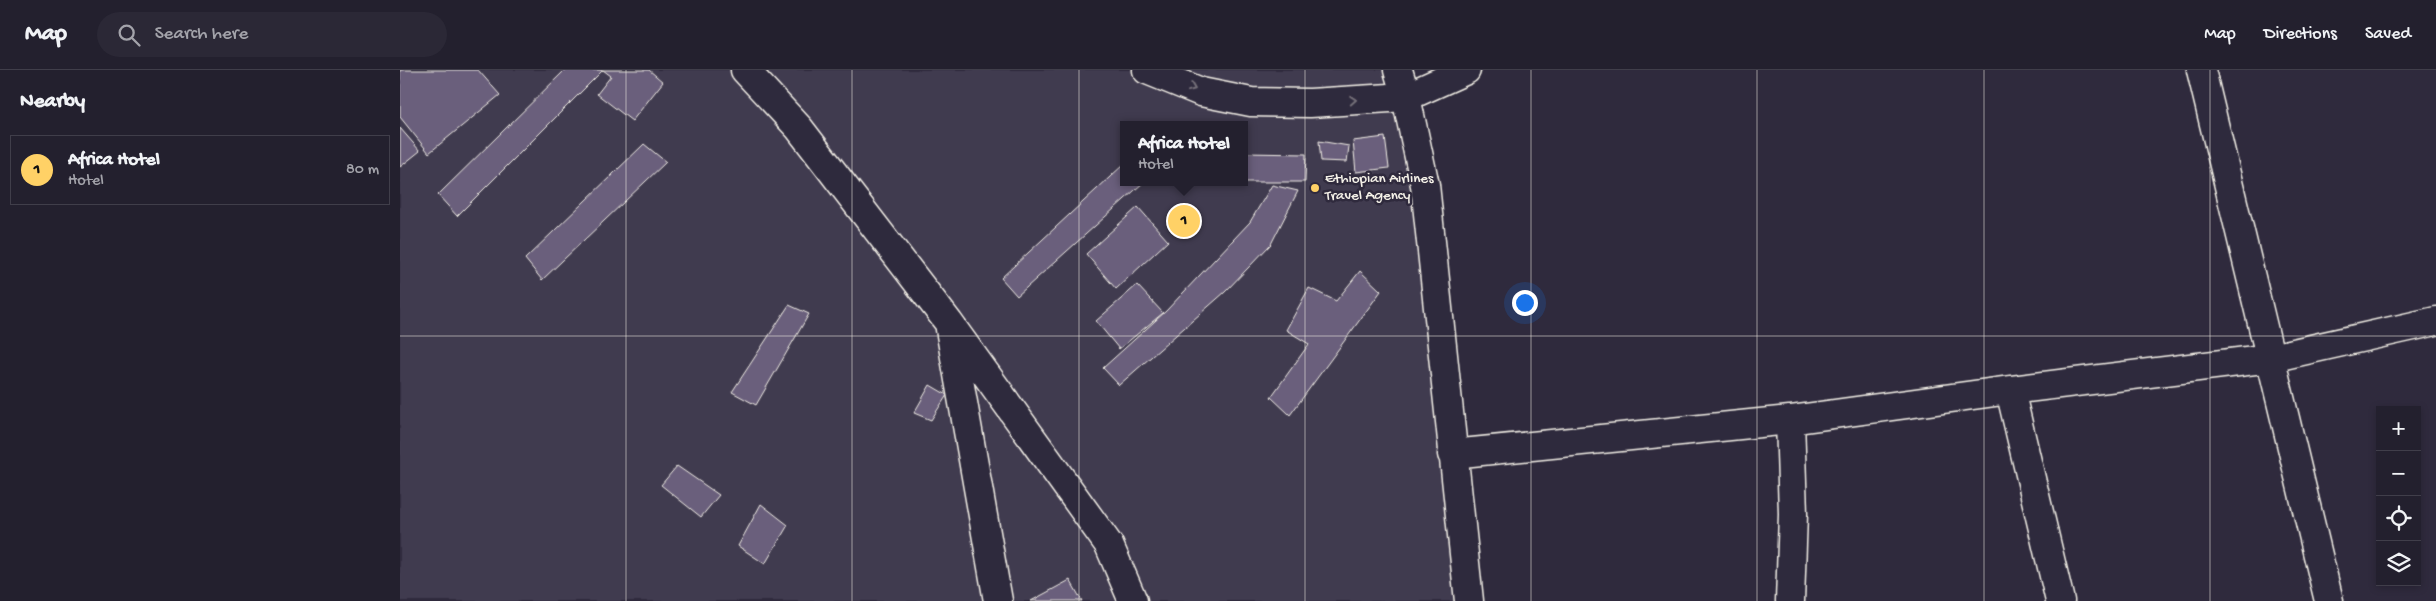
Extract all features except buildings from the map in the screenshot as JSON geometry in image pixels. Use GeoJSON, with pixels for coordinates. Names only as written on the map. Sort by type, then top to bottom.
{"type":"FeatureCollection","features":[{"type":"Feature","properties":{"kind":"main road"},"geometry":{"type":"LineString","coordinates":[[745,70],[799,128],[949,322],[1108,545],[1133,601]]}},
{"type":"Feature","properties":{"kind":"main road"},"geometry":{"type":"LineString","coordinates":[[1147,70],[1201,92],[1251,102],[1310,103],[1406,97],[1466,70]]}},
{"type":"Feature","properties":{"kind":"main road"},"geometry":{"type":"LineString","coordinates":[[1398,70],[1406,97],[1425,185],[1469,601]]}},
{"type":"Feature","properties":{"kind":"main road"},"geometry":{"type":"LineString","coordinates":[[2201,70],[2329,601]]}},
{"type":"Feature","properties":{"kind":"main road"},"geometry":{"type":"LineString","coordinates":[[1452,454],[1790,420],[2010,390],[2271,358],[2436,321]]}},
{"type":"Feature","properties":{"kind":"main road"},"geometry":{"type":"LineString","coordinates":[[949,322],[998,601]]}},
{"type":"Feature","properties":{"kind":"main road"},"geometry":{"type":"LineString","coordinates":[[2010,390],[2060,601]]}},
{"type":"Feature","properties":{"kind":"main road"},"geometry":{"type":"LineString","coordinates":[[1790,420],[1793,514],[1790,601]]}},
{"type":"Feature","properties":{"kind":"shaded area"},"geometry":{"type":"Polygon","coordinates":[[[400,70],[1396,70],[1447,446],[1458,601],[400,601],[400,70]]]}},
{"type":"Feature","properties":{"kind":"place","name":"Ethiopian Airlines Travel Agency"},"geometry":{"type":"Point","coordinates":[1315,188]}},
{"type":"Feature","properties":{"kind":"place","name":"Africa Hotel"},"geometry":{"type":"Point","coordinates":[1184,221]}}]}
